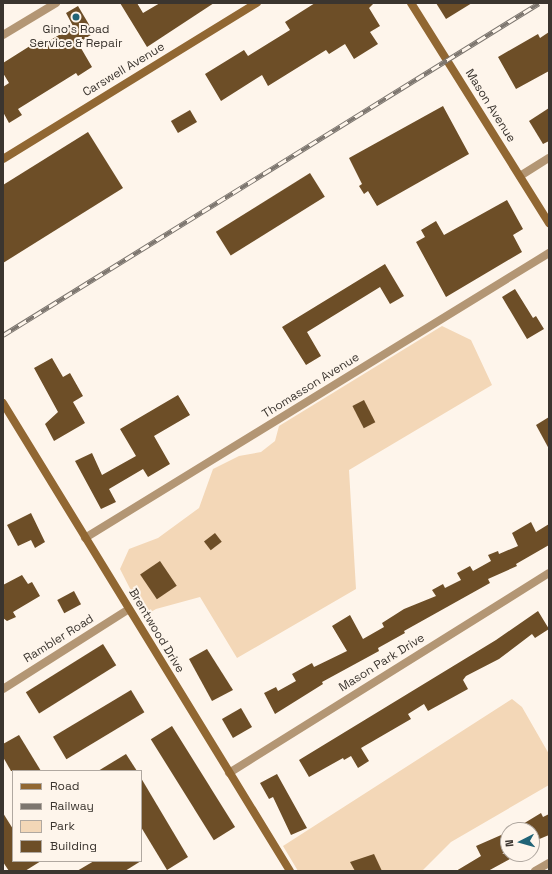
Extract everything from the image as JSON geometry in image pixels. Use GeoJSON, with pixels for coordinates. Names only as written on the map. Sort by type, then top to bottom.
{"type":"FeatureCollection","features":[{"type":"Feature","properties":{"kind":"street"},"geometry":{"type":"LineString","coordinates":[[3,35],[56,3]]}},
{"type":"Feature","properties":{"kind":"street","name":"Carswell Avenue"},"geometry":{"type":"LineString","coordinates":[[3,159],[257,3]]}},
{"type":"Feature","properties":{"kind":"street","name":"Mason Avenue"},"geometry":{"type":"LineString","coordinates":[[411,3],[549,223]]}},
{"type":"Feature","properties":{"kind":"street"},"geometry":{"type":"LineString","coordinates":[[520,176],[549,158]]}},
{"type":"Feature","properties":{"kind":"street","name":"Thomasson Avenue"},"geometry":{"type":"LineString","coordinates":[[85,538],[549,253]]}},
{"type":"Feature","properties":{"kind":"street","name":"Brentwood Drive"},"geometry":{"type":"LineString","coordinates":[[3,403],[290,871]]}},
{"type":"Feature","properties":{"kind":"street","name":"Mason Park Drive"},"geometry":{"type":"LineString","coordinates":[[229,773],[549,573]]}},
{"type":"Feature","properties":{"kind":"street","name":"Rambler Road"},"geometry":{"type":"LineString","coordinates":[[3,688],[129,609]]}},
{"type":"Feature","properties":{"kind":"street"},"geometry":{"type":"LineString","coordinates":[[535,871],[549,863]]}},
{"type":"Feature","properties":{"kind":"green space"},"geometry":{"type":"Polygon","coordinates":[[[442,326],[471,340],[492,385],[349,470],[356,589],[237,658],[200,597],[156,609],[144,616],[120,569],[129,549],[158,538],[199,508],[213,469],[239,456],[261,452],[275,441],[279,426],[442,326]]]}},
{"type":"Feature","properties":{"kind":"green space"},"geometry":{"type":"Polygon","coordinates":[[[512,699],[522,707],[549,754],[549,785],[451,842],[422,871],[298,871],[283,846],[512,699]]]}},
{"type":"Feature","properties":{"kind":"building"},"geometry":{"type":"Polygon","coordinates":[[[120,3],[137,3],[143,13],[160,3],[214,3],[147,47],[120,3]]]}},
{"type":"Feature","properties":{"kind":"building"},"geometry":{"type":"Polygon","coordinates":[[[315,3],[374,3],[369,8],[380,26],[370,32],[378,44],[354,59],[345,44],[329,54],[326,50],[268,86],[262,75],[221,101],[205,74],[244,50],[248,56],[290,30],[285,22],[315,3]]]}},
{"type":"Feature","properties":{"kind":"building"},"geometry":{"type":"Polygon","coordinates":[[[436,3],[472,3],[446,19],[436,3]]]}},
{"type":"Feature","properties":{"kind":"building"},"geometry":{"type":"Polygon","coordinates":[[[78,6],[94,33],[78,43],[92,67],[78,76],[76,73],[18,109],[22,115],[9,123],[3,112],[3,87],[9,83],[3,73],[3,63],[41,39],[44,44],[73,26],[66,13],[78,6]]]}},
{"type":"Feature","properties":{"kind":"building"},"geometry":{"type":"Polygon","coordinates":[[[549,32],[549,71],[516,89],[498,57],[538,34],[540,38],[549,32]]]}},
{"type":"Feature","properties":{"kind":"building"},"geometry":{"type":"Polygon","coordinates":[[[443,106],[469,154],[377,206],[368,191],[364,194],[359,186],[362,184],[349,158],[443,106]]]}},
{"type":"Feature","properties":{"kind":"building"},"geometry":{"type":"Polygon","coordinates":[[[549,108],[549,141],[543,144],[529,121],[549,108]]]}},
{"type":"Feature","properties":{"kind":"building"},"geometry":{"type":"Polygon","coordinates":[[[190,110],[197,122],[178,133],[171,121],[190,110]]]}},
{"type":"Feature","properties":{"kind":"building"},"geometry":{"type":"Polygon","coordinates":[[[88,132],[123,188],[3,263],[3,185],[88,132]]]}},
{"type":"Feature","properties":{"kind":"building"},"geometry":{"type":"Polygon","coordinates":[[[310,173],[325,197],[231,256],[216,232],[310,173]]]}},
{"type":"Feature","properties":{"kind":"building"},"geometry":{"type":"Polygon","coordinates":[[[507,200],[523,229],[513,235],[522,252],[446,297],[416,242],[425,237],[421,230],[436,221],[444,235],[507,200]]]}},
{"type":"Feature","properties":{"kind":"building"},"geometry":{"type":"Polygon","coordinates":[[[385,264],[404,296],[390,304],[380,287],[307,332],[321,356],[306,365],[282,327],[385,264]]]}},
{"type":"Feature","properties":{"kind":"building"},"geometry":{"type":"Polygon","coordinates":[[[515,289],[533,318],[536,316],[544,329],[527,339],[502,297],[515,289]]]}},
{"type":"Feature","properties":{"kind":"building"},"geometry":{"type":"Polygon","coordinates":[[[52,358],[63,377],[70,373],[83,396],[73,402],[85,423],[54,441],[45,424],[58,412],[34,368],[52,358]]]}},
{"type":"Feature","properties":{"kind":"building"},"geometry":{"type":"Polygon","coordinates":[[[178,395],[190,415],[154,436],[170,464],[148,477],[143,469],[109,489],[116,502],[101,509],[75,461],[92,453],[102,475],[136,456],[120,429],[178,395]]]}},
{"type":"Feature","properties":{"kind":"building"},"geometry":{"type":"Polygon","coordinates":[[[364,400],[375,422],[364,428],[352,406],[364,400]]]}},
{"type":"Feature","properties":{"kind":"building"},"geometry":{"type":"Polygon","coordinates":[[[549,417],[549,449],[536,425],[549,417]]]}},
{"type":"Feature","properties":{"kind":"building"},"geometry":{"type":"Polygon","coordinates":[[[31,513],[45,542],[35,548],[31,540],[18,546],[7,525],[31,513]]]}},
{"type":"Feature","properties":{"kind":"building"},"geometry":{"type":"Polygon","coordinates":[[[531,522],[536,532],[549,524],[549,545],[516,564],[517,566],[488,579],[490,583],[404,631],[405,633],[378,648],[379,651],[322,682],[323,684],[275,714],[264,693],[276,687],[278,691],[296,681],[292,674],[312,663],[314,667],[347,651],[332,626],[350,615],[363,639],[384,627],[382,623],[404,609],[436,596],[432,590],[443,584],[445,588],[461,580],[457,573],[470,566],[473,571],[491,561],[488,555],[498,551],[499,554],[518,546],[512,533],[531,522]]]}},
{"type":"Feature","properties":{"kind":"building"},"geometry":{"type":"Polygon","coordinates":[[[215,533],[222,542],[211,550],[204,542],[215,533]]]}},
{"type":"Feature","properties":{"kind":"building"},"geometry":{"type":"Polygon","coordinates":[[[160,561],[177,586],[157,599],[140,574],[160,561]]]}},
{"type":"Feature","properties":{"kind":"building"},"geometry":{"type":"Polygon","coordinates":[[[22,575],[28,584],[32,582],[40,596],[13,612],[16,617],[7,621],[3,618],[3,585],[22,575]]]}},
{"type":"Feature","properties":{"kind":"building"},"geometry":{"type":"Polygon","coordinates":[[[74,591],[81,604],[64,613],[57,600],[74,591]]]}},
{"type":"Feature","properties":{"kind":"building"},"geometry":{"type":"Polygon","coordinates":[[[538,611],[549,629],[535,638],[532,634],[499,659],[466,676],[463,680],[468,689],[428,711],[424,704],[408,714],[411,719],[361,748],[369,761],[358,768],[351,756],[344,760],[343,758],[309,777],[299,760],[496,640],[538,611]]]}},
{"type":"Feature","properties":{"kind":"building"},"geometry":{"type":"Polygon","coordinates":[[[103,644],[116,665],[39,713],[26,692],[103,644]]]}},
{"type":"Feature","properties":{"kind":"building"},"geometry":{"type":"Polygon","coordinates":[[[207,649],[233,690],[212,701],[189,659],[207,649]]]}},
{"type":"Feature","properties":{"kind":"building"},"geometry":{"type":"Polygon","coordinates":[[[131,690],[144,712],[66,759],[53,737],[131,690]]]}},
{"type":"Feature","properties":{"kind":"building"},"geometry":{"type":"Polygon","coordinates":[[[241,708],[252,727],[233,738],[222,719],[241,708]]]}},
{"type":"Feature","properties":{"kind":"building"},"geometry":{"type":"Polygon","coordinates":[[[172,726],[235,827],[214,840],[151,739],[172,726]]]}},
{"type":"Feature","properties":{"kind":"building"},"geometry":{"type":"Polygon","coordinates":[[[19,735],[40,770],[11,771],[3,757],[3,744],[19,735]]]}},
{"type":"Feature","properties":{"kind":"building"},"geometry":{"type":"Polygon","coordinates":[[[126,754],[136,770],[100,770],[126,754]]]}},
{"type":"Feature","properties":{"kind":"building"},"geometry":{"type":"Polygon","coordinates":[[[277,774],[307,828],[291,835],[273,797],[269,799],[260,783],[277,774]]]}},
{"type":"Feature","properties":{"kind":"building"},"geometry":{"type":"Polygon","coordinates":[[[142,780],[188,857],[167,870],[142,829],[142,780]]]}},
{"type":"Feature","properties":{"kind":"building"},"geometry":{"type":"Polygon","coordinates":[[[3,813],[12,827],[12,862],[39,862],[25,871],[9,871],[3,862],[3,813]]]}},
{"type":"Feature","properties":{"kind":"building"},"geometry":{"type":"Polygon","coordinates":[[[541,813],[543,817],[549,814],[549,835],[540,839],[540,822],[526,822],[541,813]]]}},
{"type":"Feature","properties":{"kind":"building"},"geometry":{"type":"Polygon","coordinates":[[[500,836],[500,862],[504,862],[488,871],[456,871],[481,856],[476,846],[500,836]]]}},
{"type":"Feature","properties":{"kind":"building"},"geometry":{"type":"Polygon","coordinates":[[[374,854],[382,871],[355,871],[350,862],[374,854]]]}},
{"type":"Feature","properties":{"kind":"building"},"geometry":{"type":"Polygon","coordinates":[[[92,862],[139,862],[125,871],[77,871],[92,862]]]}},
{"type":"Feature","properties":{"kind":"railway"},"geometry":{"type":"LineString","coordinates":[[3,335],[539,3]]}},
{"type":"Feature","properties":{"kind":"place","name":"Gino’s Road Service & Repair"},"geometry":{"type":"Point","coordinates":[76,17]}}]}
